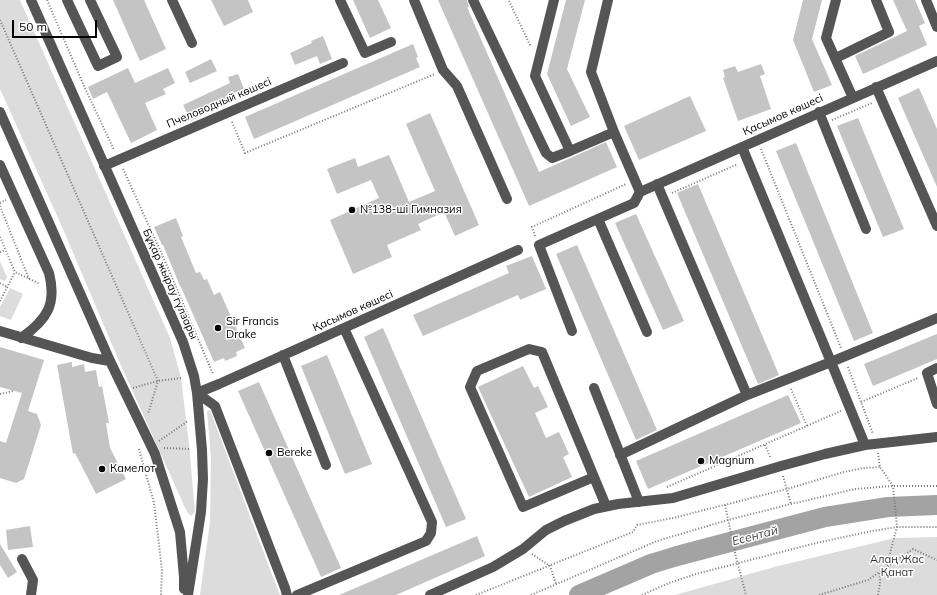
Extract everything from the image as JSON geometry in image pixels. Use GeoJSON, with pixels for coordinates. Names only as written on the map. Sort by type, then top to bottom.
{"type":"FeatureCollection","features":[{"type":"Feature","properties":{"kind":"street","name":"Бұқар жырау гүлзары"},"geometry":{"type":"LineString","coordinates":[[31,0],[183,342],[194,376],[199,413],[203,480],[201,512],[188,595]]}},
{"type":"Feature","properties":{"kind":"street"},"geometry":{"type":"LineString","coordinates":[[67,0],[98,66],[117,57],[90,0]]}},
{"type":"Feature","properties":{"kind":"street"},"geometry":{"type":"LineString","coordinates":[[172,0],[192,43]]}},
{"type":"Feature","properties":{"kind":"street"},"geometry":{"type":"LineString","coordinates":[[340,0],[365,53],[391,42]]}},
{"type":"Feature","properties":{"kind":"street"},"geometry":{"type":"LineString","coordinates":[[414,0],[443,70],[457,86],[507,199]]}},
{"type":"Feature","properties":{"kind":"street"},"geometry":{"type":"LineString","coordinates":[[473,0],[546,153],[552,158],[614,132]]}},
{"type":"Feature","properties":{"kind":"street"},"geometry":{"type":"LineString","coordinates":[[480,13],[483,0]]}},
{"type":"Feature","properties":{"kind":"street"},"geometry":{"type":"LineString","coordinates":[[554,0],[534,76],[570,151]]}},
{"type":"Feature","properties":{"kind":"street"},"geometry":{"type":"LineString","coordinates":[[572,331],[539,245],[634,203],[640,192],[614,132],[591,72],[608,0]]}},
{"type":"Feature","properties":{"kind":"street"},"geometry":{"type":"LineString","coordinates":[[836,0],[826,38],[853,98]]}},
{"type":"Feature","properties":{"kind":"street"},"geometry":{"type":"LineString","coordinates":[[836,58],[889,32],[876,0]]}},
{"type":"Feature","properties":{"kind":"street"},"geometry":{"type":"LineString","coordinates":[[926,0],[937,27]]}},
{"type":"Feature","properties":{"kind":"street","name":"Қасымов көшесі"},"geometry":{"type":"LineString","coordinates":[[640,192],[937,61]]}},
{"type":"Feature","properties":{"kind":"street","name":"Пчеловодный көшесі"},"geometry":{"type":"LineString","coordinates":[[104,166],[343,63]]}},
{"type":"Feature","properties":{"kind":"street"},"geometry":{"type":"LineString","coordinates":[[876,87],[937,226]]}},
{"type":"Feature","properties":{"kind":"street"},"geometry":{"type":"LineString","coordinates":[[819,112],[866,229]]}},
{"type":"Feature","properties":{"kind":"street"},"geometry":{"type":"LineString","coordinates":[[0,114],[110,361],[155,454],[180,532],[184,577],[183,595]]}},
{"type":"Feature","properties":{"kind":"street"},"geometry":{"type":"LineString","coordinates":[[742,147],[865,445]]}},
{"type":"Feature","properties":{"kind":"street"},"geometry":{"type":"LineString","coordinates":[[0,165],[49,273],[52,290],[47,313],[42,322],[21,338]]}},
{"type":"Feature","properties":{"kind":"street"},"geometry":{"type":"LineString","coordinates":[[657,184],[747,395]]}},
{"type":"Feature","properties":{"kind":"street"},"geometry":{"type":"LineString","coordinates":[[598,219],[647,332]]}},
{"type":"Feature","properties":{"kind":"street","name":"Қасымов көшесі"},"geometry":{"type":"LineString","coordinates":[[197,393],[518,250]]}},
{"type":"Feature","properties":{"kind":"street"},"geometry":{"type":"LineString","coordinates":[[620,455],[747,395],[832,362],[937,318]]}},
{"type":"Feature","properties":{"kind":"street"},"geometry":{"type":"LineString","coordinates":[[297,595],[426,541],[431,533],[432,522],[344,328]]}},
{"type":"Feature","properties":{"kind":"street"},"geometry":{"type":"LineString","coordinates":[[0,331],[92,358],[110,361]]}},
{"type":"Feature","properties":{"kind":"street"},"geometry":{"type":"LineString","coordinates":[[594,477],[523,507],[470,387],[477,371],[529,349],[542,352],[594,477],[606,506]]}},
{"type":"Feature","properties":{"kind":"street"},"geometry":{"type":"LineString","coordinates":[[283,355],[326,465]]}},
{"type":"Feature","properties":{"kind":"street"},"geometry":{"type":"LineString","coordinates":[[932,370],[937,404]]}},
{"type":"Feature","properties":{"kind":"street"},"geometry":{"type":"LineString","coordinates":[[594,388],[638,502]]}},
{"type":"Feature","properties":{"kind":"street"},"geometry":{"type":"LineString","coordinates":[[197,393],[215,406],[287,595]]}},
{"type":"Feature","properties":{"kind":"street"},"geometry":{"type":"LineString","coordinates":[[430,595],[493,566],[523,549],[546,530],[594,509],[606,506],[673,498],[781,466],[865,445],[933,436],[937,437]]}},
{"type":"Feature","properties":{"kind":"street"},"geometry":{"type":"LineString","coordinates":[[180,532],[198,533]]}},
{"type":"Feature","properties":{"kind":"street"},"geometry":{"type":"LineString","coordinates":[[22,559],[33,580],[31,595]]}},
{"type":"Feature","properties":{"kind":"path"},"geometry":{"type":"LineString","coordinates":[[47,0],[84,86],[161,252],[213,374]]}},
{"type":"Feature","properties":{"kind":"path"},"geometry":{"type":"LineString","coordinates":[[509,1],[538,62]]}},
{"type":"Feature","properties":{"kind":"path"},"geometry":{"type":"LineString","coordinates":[[0,20],[158,381],[143,430]]}},
{"type":"Feature","properties":{"kind":"path"},"geometry":{"type":"LineString","coordinates":[[228,112],[245,153],[443,70]]}},
{"type":"Feature","properties":{"kind":"path"},"geometry":{"type":"LineString","coordinates":[[824,124],[881,99]]}},
{"type":"Feature","properties":{"kind":"path"},"geometry":{"type":"LineString","coordinates":[[758,140],[874,435],[880,467],[893,486],[897,527],[886,568]]}},
{"type":"Feature","properties":{"kind":"path"},"geometry":{"type":"LineString","coordinates":[[663,197],[747,160],[762,151]]}},
{"type":"Feature","properties":{"kind":"path"},"geometry":{"type":"LineString","coordinates":[[539,245],[532,227],[634,180]]}},
{"type":"Feature","properties":{"kind":"path"},"geometry":{"type":"LineString","coordinates":[[0,206],[29,279]]}},
{"type":"Feature","properties":{"kind":"path"},"geometry":{"type":"LineString","coordinates":[[0,237],[15,272],[52,290]]}},
{"type":"Feature","properties":{"kind":"path"},"geometry":{"type":"LineString","coordinates":[[0,252],[5,250]]}},
{"type":"Feature","properties":{"kind":"path"},"geometry":{"type":"LineString","coordinates":[[0,301],[15,272]]}},
{"type":"Feature","properties":{"kind":"path"},"geometry":{"type":"LineString","coordinates":[[0,283],[7,287]]}},
{"type":"Feature","properties":{"kind":"path"},"geometry":{"type":"LineString","coordinates":[[861,402],[916,380],[932,370]]}},
{"type":"Feature","properties":{"kind":"path"},"geometry":{"type":"LineString","coordinates":[[132,388],[158,381],[181,378]]}},
{"type":"Feature","properties":{"kind":"path"},"geometry":{"type":"LineString","coordinates":[[787,380],[807,426]]}},
{"type":"Feature","properties":{"kind":"path"},"geometry":{"type":"LineString","coordinates":[[0,394],[13,391]]}},
{"type":"Feature","properties":{"kind":"path"},"geometry":{"type":"LineString","coordinates":[[151,447],[199,413]]}},
{"type":"Feature","properties":{"kind":"path"},"geometry":{"type":"LineString","coordinates":[[663,489],[826,418]]}},
{"type":"Feature","properties":{"kind":"path"},"geometry":{"type":"LineString","coordinates":[[151,447],[202,450]]}},
{"type":"Feature","properties":{"kind":"path"},"geometry":{"type":"LineString","coordinates":[[139,448],[154,502],[162,570],[161,595]]}},
{"type":"Feature","properties":{"kind":"path"},"geometry":{"type":"LineString","coordinates":[[781,466],[791,504]]}},
{"type":"Feature","properties":{"kind":"path"},"geometry":{"type":"LineString","coordinates":[[476,595],[633,532],[637,525],[725,505],[844,472],[863,468],[880,467]]}},
{"type":"Feature","properties":{"kind":"path"},"geometry":{"type":"LineString","coordinates":[[531,595],[657,541],[791,504],[855,488],[937,486]]}},
{"type":"Feature","properties":{"kind":"path"},"geometry":{"type":"LineString","coordinates":[[725,505],[746,595]]}},
{"type":"Feature","properties":{"kind":"path"},"geometry":{"type":"LineString","coordinates":[[642,595],[689,577],[816,543],[897,527],[937,526]]}},
{"type":"Feature","properties":{"kind":"path"},"geometry":{"type":"LineString","coordinates":[[523,549],[550,566],[556,584]]}},
{"type":"Feature","properties":{"kind":"path"},"geometry":{"type":"LineString","coordinates":[[819,595],[868,580],[913,549],[937,560]]}},
{"type":"Feature","properties":{"kind":"path"},"geometry":{"type":"LineString","coordinates":[[878,595],[880,572]]}},
{"type":"Feature","properties":{"kind":"green space"},"geometry":{"type":"Polygon","coordinates":[[[0,0],[20,0],[170,338],[181,378],[189,444],[195,512],[191,516],[187,512],[119,361],[63,229],[0,89],[0,0]]]}},
{"type":"Feature","properties":{"kind":"green space"},"geometry":{"type":"Polygon","coordinates":[[[0,261],[7,277],[5,281],[0,279],[0,261]]]}},
{"type":"Feature","properties":{"kind":"green space"},"geometry":{"type":"Polygon","coordinates":[[[10,288],[23,294],[11,320],[0,316],[0,307],[10,288]]]}},
{"type":"Feature","properties":{"kind":"green space"},"geometry":{"type":"Polygon","coordinates":[[[210,410],[280,595],[200,595],[210,522],[211,457],[207,411],[210,410]]]}},
{"type":"Feature","properties":{"kind":"green space","name":"Алаң Жас Қанат"},"geometry":{"type":"Polygon","coordinates":[[[937,537],[937,595],[675,595],[778,566],[895,538],[937,537]]]}},
{"type":"Feature","properties":{"kind":"building"},"geometry":{"type":"Polygon","coordinates":[[[113,0],[144,0],[166,49],[140,61],[113,0]]]}},
{"type":"Feature","properties":{"kind":"building"},"geometry":{"type":"Polygon","coordinates":[[[211,0],[248,0],[253,12],[224,26],[211,0]]]}},
{"type":"Feature","properties":{"kind":"building"},"geometry":{"type":"Polygon","coordinates":[[[353,0],[378,0],[391,28],[370,38],[353,0]]]}},
{"type":"Feature","properties":{"kind":"building"},"geometry":{"type":"Polygon","coordinates":[[[438,0],[467,0],[469,7],[467,7],[539,172],[606,142],[617,167],[529,206],[438,0]]]}},
{"type":"Feature","properties":{"kind":"building"},"geometry":{"type":"Polygon","coordinates":[[[566,0],[585,0],[567,69],[590,117],[571,126],[547,74],[566,0]]]}},
{"type":"Feature","properties":{"kind":"building"},"geometry":{"type":"Polygon","coordinates":[[[803,0],[822,0],[812,39],[832,85],[814,92],[793,40],[803,0]]]}},
{"type":"Feature","properties":{"kind":"building"},"geometry":{"type":"Polygon","coordinates":[[[893,0],[915,0],[925,23],[919,26],[927,45],[863,74],[855,56],[907,31],[893,0]]]}},
{"type":"Feature","properties":{"kind":"building"},"geometry":{"type":"Polygon","coordinates":[[[323,36],[332,59],[320,64],[317,56],[295,65],[290,53],[323,36]]]}},
{"type":"Feature","properties":{"kind":"building"},"geometry":{"type":"Polygon","coordinates":[[[413,44],[418,57],[416,58],[420,67],[254,139],[245,117],[413,44]]]}},
{"type":"Feature","properties":{"kind":"building"},"geometry":{"type":"Polygon","coordinates":[[[211,59],[217,71],[190,83],[185,72],[211,59]]]}},
{"type":"Feature","properties":{"kind":"building"},"geometry":{"type":"Polygon","coordinates":[[[761,64],[765,74],[760,76],[771,109],[738,121],[723,78],[725,77],[723,70],[735,66],[738,72],[761,64]]]}},
{"type":"Feature","properties":{"kind":"building"},"geometry":{"type":"Polygon","coordinates":[[[128,68],[135,83],[168,68],[175,83],[163,89],[166,94],[145,103],[157,130],[131,143],[107,92],[93,99],[88,87],[128,68]]]}},
{"type":"Feature","properties":{"kind":"building"},"geometry":{"type":"Polygon","coordinates":[[[238,74],[244,89],[227,96],[230,102],[204,112],[205,114],[191,121],[183,105],[230,83],[228,77],[238,74]]]}},
{"type":"Feature","properties":{"kind":"building"},"geometry":{"type":"Polygon","coordinates":[[[919,88],[937,129],[937,187],[898,98],[919,88]]]}},
{"type":"Feature","properties":{"kind":"building"},"geometry":{"type":"Polygon","coordinates":[[[690,96],[706,131],[639,160],[624,126],[690,96]]]}},
{"type":"Feature","properties":{"kind":"building"},"geometry":{"type":"Polygon","coordinates":[[[430,113],[479,225],[455,236],[444,212],[418,224],[421,230],[387,245],[392,257],[353,274],[330,220],[379,198],[371,180],[337,194],[327,169],[355,158],[358,167],[389,155],[409,202],[435,191],[406,124],[430,113]]]}},
{"type":"Feature","properties":{"kind":"building"},"geometry":{"type":"Polygon","coordinates":[[[858,118],[904,229],[883,237],[837,126],[858,118]]]}},
{"type":"Feature","properties":{"kind":"building"},"geometry":{"type":"Polygon","coordinates":[[[796,143],[873,333],[854,341],[776,151],[796,143]]]}},
{"type":"Feature","properties":{"kind":"building"},"geometry":{"type":"Polygon","coordinates":[[[698,184],[779,375],[758,384],[677,193],[698,184]]]}},
{"type":"Feature","properties":{"kind":"building"},"geometry":{"type":"Polygon","coordinates":[[[636,214],[684,321],[663,330],[615,223],[636,214]]]}},
{"type":"Feature","properties":{"kind":"building"},"geometry":{"type":"Polygon","coordinates":[[[176,218],[183,236],[181,237],[196,273],[200,272],[204,280],[207,279],[214,295],[220,292],[245,348],[236,352],[237,356],[225,361],[224,358],[214,362],[154,227],[176,218]]]}},
{"type":"Feature","properties":{"kind":"building"},"geometry":{"type":"Polygon","coordinates":[[[577,245],[657,430],[636,440],[556,254],[577,245]]]}},
{"type":"Feature","properties":{"kind":"building"},"geometry":{"type":"Polygon","coordinates":[[[532,256],[546,289],[520,300],[518,295],[423,336],[413,315],[509,273],[506,266],[532,256]]]}},
{"type":"Feature","properties":{"kind":"building"},"geometry":{"type":"Polygon","coordinates":[[[383,328],[466,519],[446,527],[364,337],[383,328]]]}},
{"type":"Feature","properties":{"kind":"building"},"geometry":{"type":"Polygon","coordinates":[[[937,334],[937,359],[873,386],[864,364],[937,334]]]}},
{"type":"Feature","properties":{"kind":"building"},"geometry":{"type":"Polygon","coordinates":[[[0,347],[44,360],[28,411],[37,414],[41,425],[24,479],[16,483],[0,478],[0,441],[6,443],[22,393],[0,387],[0,347]]]}},
{"type":"Feature","properties":{"kind":"building"},"geometry":{"type":"Polygon","coordinates":[[[327,355],[372,464],[345,474],[301,366],[327,355]]]}},
{"type":"Feature","properties":{"kind":"building"},"geometry":{"type":"Polygon","coordinates":[[[72,362],[72,367],[84,364],[85,372],[96,370],[99,387],[102,386],[109,423],[106,423],[110,448],[126,479],[96,494],[75,453],[73,454],[57,365],[72,362]]]}},
{"type":"Feature","properties":{"kind":"building"},"geometry":{"type":"Polygon","coordinates":[[[523,366],[534,388],[538,386],[548,407],[535,413],[546,438],[559,432],[569,454],[563,457],[572,477],[529,497],[478,387],[523,366]]]}},
{"type":"Feature","properties":{"kind":"building"},"geometry":{"type":"Polygon","coordinates":[[[259,382],[341,568],[321,577],[238,391],[259,382]]]}},
{"type":"Feature","properties":{"kind":"building"},"geometry":{"type":"Polygon","coordinates":[[[788,395],[801,423],[648,489],[636,461],[788,395]]]}},
{"type":"Feature","properties":{"kind":"building"},"geometry":{"type":"Polygon","coordinates":[[[30,526],[33,547],[8,550],[6,530],[30,526]]]}},
{"type":"Feature","properties":{"kind":"building"},"geometry":{"type":"Polygon","coordinates":[[[477,536],[485,556],[396,595],[339,595],[477,536]]]}},
{"type":"Feature","properties":{"kind":"building"},"geometry":{"type":"Polygon","coordinates":[[[0,544],[17,572],[8,578],[0,565],[0,544]]]}},
{"type":"Feature","properties":{"kind":"waterway","name":"Есентай"},"geometry":{"type":"LineString","coordinates":[[579,595],[651,564],[825,517],[888,507],[937,505]]}},
{"type":"Feature","properties":{"kind":"place","name":"№138-ші Гимназия"},"geometry":{"type":"Point","coordinates":[352,210]}},
{"type":"Feature","properties":{"kind":"place","name":"Sir Francis Drake"},"geometry":{"type":"Point","coordinates":[218,328]}},
{"type":"Feature","properties":{"kind":"place","name":"Bereke"},"geometry":{"type":"Point","coordinates":[269,453]}},
{"type":"Feature","properties":{"kind":"place","name":"Magnum"},"geometry":{"type":"Point","coordinates":[701,461]}},
{"type":"Feature","properties":{"kind":"place","name":"Камелот"},"geometry":{"type":"Point","coordinates":[102,469]}}]}
